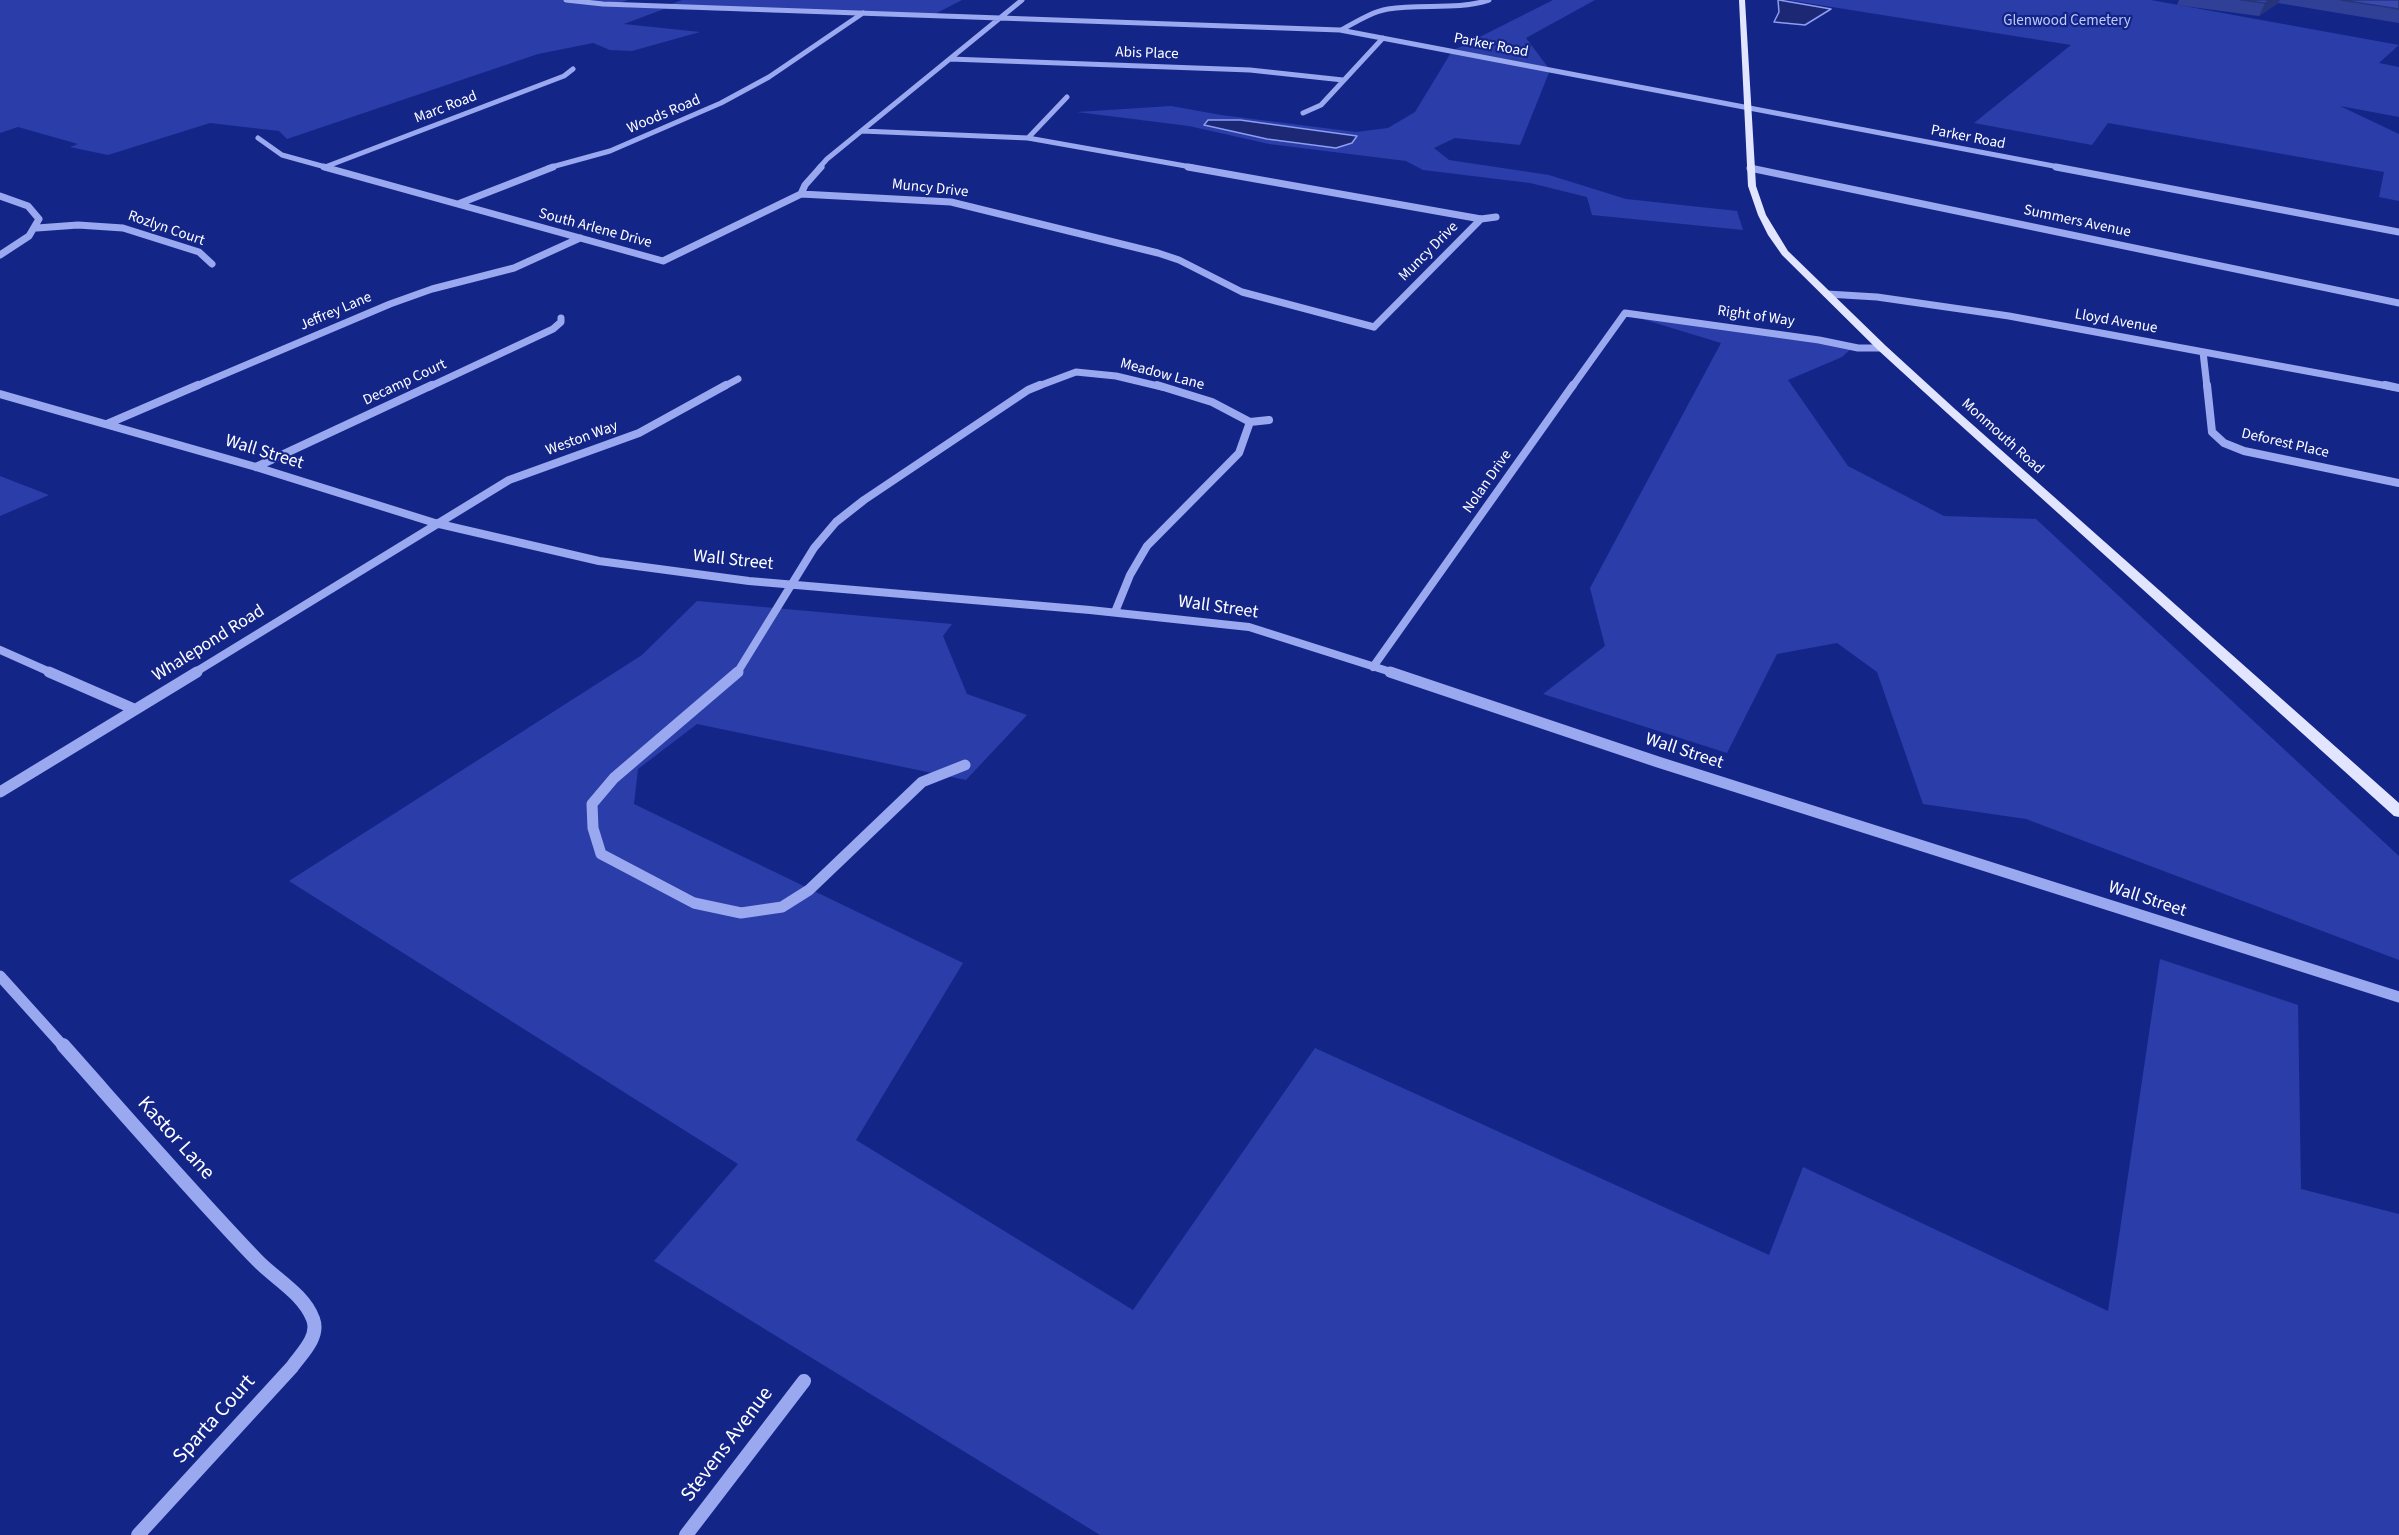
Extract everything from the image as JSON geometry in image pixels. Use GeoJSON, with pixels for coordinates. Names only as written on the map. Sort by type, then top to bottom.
{"type":"FeatureCollection","features":[{"type":"Feature","properties":{"kind":"main road","name":"Monmouth Road"},"geometry":{"type":"LineString","coordinates":[[1742,0],[1750,168],[1755,197],[1772,235],[1785,253],[1882,348],[2399,812]]}},
{"type":"Feature","properties":{"kind":"street","name":"Parker Road"},"geometry":{"type":"LineString","coordinates":[[566,0],[613,5],[1340,30],[2399,232]]}},
{"type":"Feature","properties":{"kind":"street","name":"South Arlene Drive"},"geometry":{"type":"LineString","coordinates":[[258,138],[267,142],[279,154],[580,238],[663,264],[801,194],[828,159],[1022,0]]}},
{"type":"Feature","properties":{"kind":"street"},"geometry":{"type":"LineString","coordinates":[[1340,30],[1386,10],[1454,8],[1474,6],[1489,0]]}},
{"type":"Feature","properties":{"kind":"street","name":"Woods Road"},"geometry":{"type":"LineString","coordinates":[[458,204],[534,173],[610,151],[721,103],[769,77],[863,13]]}},
{"type":"Feature","properties":{"kind":"street"},"geometry":{"type":"LineString","coordinates":[[1303,113],[1321,105],[1383,38]]}},
{"type":"Feature","properties":{"kind":"street","name":"Abis Place"},"geometry":{"type":"LineString","coordinates":[[950,59],[1240,69],[1343,80]]}},
{"type":"Feature","properties":{"kind":"street","name":"Marc Road"},"geometry":{"type":"LineString","coordinates":[[324,167],[564,76],[573,69]]}},
{"type":"Feature","properties":{"kind":"street"},"geometry":{"type":"LineString","coordinates":[[1028,138],[1067,98]]}},
{"type":"Feature","properties":{"kind":"street","name":"Muncy Drive"},"geometry":{"type":"LineString","coordinates":[[862,131],[1028,138],[1481,219]]}},
{"type":"Feature","properties":{"kind":"street","name":"Summers Avenue"},"geometry":{"type":"LineString","coordinates":[[1750,168],[2399,303]]}},
{"type":"Feature","properties":{"kind":"street","name":"Muncy Drive"},"geometry":{"type":"LineString","coordinates":[[801,194],[934,200],[968,205],[1158,253],[1179,260],[1242,292],[1374,327],[1481,219]]}},
{"type":"Feature","properties":{"kind":"street"},"geometry":{"type":"LineString","coordinates":[[0,196],[33,209],[39,219],[37,228],[24,240],[0,255]]}},
{"type":"Feature","properties":{"kind":"street"},"geometry":{"type":"LineString","coordinates":[[1481,219],[1496,217]]}},
{"type":"Feature","properties":{"kind":"street","name":"Rozlyn Court"},"geometry":{"type":"LineString","coordinates":[[37,228],[78,225],[123,228],[199,252],[212,264]]}},
{"type":"Feature","properties":{"kind":"street","name":"Jeffrey Lane"},"geometry":{"type":"LineString","coordinates":[[107,424],[390,304],[432,289],[513,268],[580,238]]}},
{"type":"Feature","properties":{"kind":"street","name":"Lloyd Avenue"},"geometry":{"type":"LineString","coordinates":[[1827,294],[1877,297],[2009,316],[2399,388]]}},
{"type":"Feature","properties":{"kind":"street","name":"Right of Way"},"geometry":{"type":"LineString","coordinates":[[1625,313],[1819,340],[1858,348],[1882,348]]}},
{"type":"Feature","properties":{"kind":"street","name":"Nolan Drive"},"geometry":{"type":"LineString","coordinates":[[1374,667],[1625,313]]}},
{"type":"Feature","properties":{"kind":"street","name":"Decamp Court"},"geometry":{"type":"LineString","coordinates":[[256,467],[553,329],[561,322],[561,318]]}},
{"type":"Feature","properties":{"kind":"street"},"geometry":{"type":"LineString","coordinates":[[1374,327],[1381,334]]}},
{"type":"Feature","properties":{"kind":"street","name":"Deforest Place"},"geometry":{"type":"LineString","coordinates":[[2203,352],[2212,432],[2224,443],[2244,451],[2399,483]]}},
{"type":"Feature","properties":{"kind":"street"},"geometry":{"type":"LineString","coordinates":[[1072,362],[1076,372]]}},
{"type":"Feature","properties":{"kind":"street","name":"Meadow Lane"},"geometry":{"type":"LineString","coordinates":[[965,765],[922,782],[809,890],[782,907],[741,913],[694,903],[601,854],[594,828],[592,804],[614,778],[738,672],[825,534],[864,500],[1028,390],[1076,372],[1142,381],[1212,402],[1250,422]]}},
{"type":"Feature","properties":{"kind":"street","name":"Weston Way"},"geometry":{"type":"LineString","coordinates":[[435,523],[509,480],[639,433],[738,379]]}},
{"type":"Feature","properties":{"kind":"street","name":"Wall Street"},"geometry":{"type":"LineString","coordinates":[[0,394],[256,467],[435,523],[599,561],[749,581],[1115,612],[1249,627],[1658,762],[2399,997]]}},
{"type":"Feature","properties":{"kind":"street"},"geometry":{"type":"LineString","coordinates":[[1115,612],[1130,575],[1147,546],[1239,453],[1250,422],[1269,420]]}},
{"type":"Feature","properties":{"kind":"street","name":"Whalepond Road"},"geometry":{"type":"LineString","coordinates":[[0,792],[435,523]]}},
{"type":"Feature","properties":{"kind":"street"},"geometry":{"type":"LineString","coordinates":[[0,650],[134,709]]}},
{"type":"Feature","properties":{"kind":"street","name":"Kastor Lane"},"geometry":{"type":"LineString","coordinates":[[0,976],[258,1261],[304,1305],[315,1319],[315,1329]]}},
{"type":"Feature","properties":{"kind":"street","name":"Sparta Court"},"geometry":{"type":"LineString","coordinates":[[138,1535],[292,1367],[311,1341],[315,1329]]}},
{"type":"Feature","properties":{"kind":"street","name":"Stevens Avenue"},"geometry":{"type":"LineString","coordinates":[[686,1535],[804,1381]]}},
{"type":"Feature","properties":{"kind":"green space"},"geometry":{"type":"Polygon","coordinates":[[[0,0],[628,0],[616,4],[663,7],[682,0],[962,0],[929,17],[664,9],[624,24],[700,32],[632,51],[610,50],[593,43],[538,54],[287,139],[279,131],[210,123],[108,155],[70,147],[78,144],[18,127],[0,133],[0,0]]]}},
{"type":"Feature","properties":{"kind":"green space"},"geometry":{"type":"Polygon","coordinates":[[[1553,0],[1595,0],[1526,38],[1550,70],[1520,145],[1455,138],[1434,148],[1449,160],[1549,175],[1626,199],[1737,211],[1743,230],[1592,215],[1587,197],[1530,183],[1423,170],[1406,161],[1269,144],[1189,126],[1077,112],[1171,106],[1221,115],[1356,132],[1388,128],[1415,112],[1452,51],[1553,0]]]}},
{"type":"Feature","properties":{"kind":"green space","name":"Glenwood Cemetery"},"geometry":{"type":"Polygon","coordinates":[[[1788,0],[2151,0],[2399,45],[2379,63],[2399,67],[2399,117],[2340,106],[2399,134],[2399,201],[2379,197],[2384,172],[2108,123],[2092,145],[1974,123],[2071,45],[1788,0]]]}},
{"type":"Feature","properties":{"kind":"green space"},"geometry":{"type":"Polygon","coordinates":[[[1626,314],[1852,348],[1842,357],[1788,380],[1848,466],[1944,516],[2036,519],[2399,856],[2399,960],[2026,819],[1923,804],[1877,672],[1837,643],[1777,654],[1727,753],[1543,694],[1605,646],[1590,588],[1721,343],[1626,314]]]}},
{"type":"Feature","properties":{"kind":"green space"},"geometry":{"type":"Polygon","coordinates":[[[0,476],[49,495],[0,516],[0,476]]]}},
{"type":"Feature","properties":{"kind":"green space"},"geometry":{"type":"Polygon","coordinates":[[[697,601],[952,624],[943,636],[967,694],[1027,715],[966,780],[697,724],[638,769],[634,804],[963,963],[856,1140],[1133,1310],[1315,1048],[1769,1255],[1803,1167],[2108,1311],[2160,959],[2298,1005],[2301,1189],[2399,1214],[2399,1535],[1100,1535],[654,1261],[738,1164],[289,881],[642,655],[697,601]]]}},
{"type":"Feature","properties":{"kind":"shaded area"},"geometry":{"type":"Polygon","coordinates":[[[1778,0],[1831,9],[1805,25],[1774,22],[1779,12],[1778,0]]]}},
{"type":"Feature","properties":{"kind":"shaded area"},"geometry":{"type":"Polygon","coordinates":[[[1208,120],[1240,120],[1357,136],[1352,143],[1336,148],[1267,139],[1204,125],[1208,120]]]}},
{"type":"Feature","properties":{"kind":"building"},"geometry":{"type":"Polygon","coordinates":[[[2241,0],[2270,0],[2265,3],[2241,0]]]}},
{"type":"Feature","properties":{"kind":"building"},"geometry":{"type":"Polygon","coordinates":[[[2341,0],[2399,0],[2399,9],[2341,0]]]}}]}
